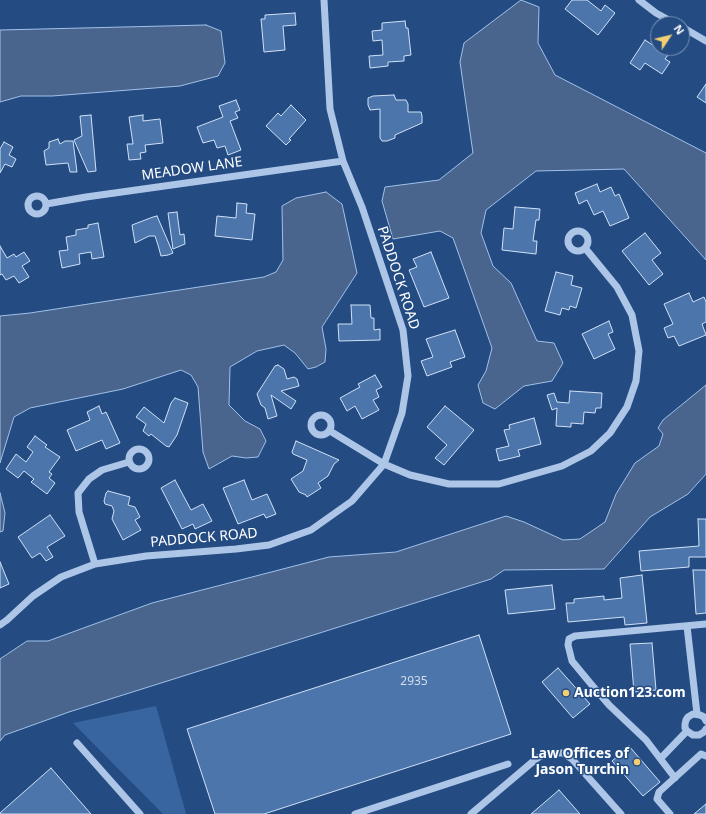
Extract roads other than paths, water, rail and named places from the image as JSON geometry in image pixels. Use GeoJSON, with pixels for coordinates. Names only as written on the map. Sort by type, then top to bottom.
{"type":"FeatureCollection","features":[{"type":"Feature","properties":{"kind":"street","name":"PADDOCK ROAD"},"geometry":{"type":"LineString","coordinates":[[0,625],[8,620],[34,596],[60,577],[95,564],[146,556],[269,545],[311,530],[352,501],[384,464],[402,413],[408,376],[403,330],[362,207],[343,161],[330,109],[324,0]]}},
{"type":"Feature","properties":{"kind":"street"},"geometry":{"type":"LineString","coordinates":[[639,0],[661,16]]}},
{"type":"Feature","properties":{"kind":"street"},"geometry":{"type":"LineString","coordinates":[[690,32],[706,41]]}},
{"type":"Feature","properties":{"kind":"street","name":"MEADOW LANE"},"geometry":{"type":"LineString","coordinates":[[46,204],[343,161]]}},
{"type":"Feature","properties":{"kind":"street"},"geometry":{"type":"LineString","coordinates":[[330,431],[384,464],[410,475],[449,484],[499,484],[562,466],[591,451],[610,433],[627,408],[636,381],[639,352],[632,315],[616,287],[585,248]]}},
{"type":"Feature","properties":{"kind":"street"},"geometry":{"type":"LineString","coordinates":[[95,564],[79,512],[78,492],[89,479],[102,470],[129,462]]}},
{"type":"Feature","properties":{"kind":"street"},"geometry":{"type":"LineString","coordinates":[[675,778],[646,740],[610,705],[572,661],[568,645],[569,639],[576,636],[706,624]]}},
{"type":"Feature","properties":{"kind":"street"},"geometry":{"type":"LineString","coordinates":[[687,626],[697,714]]}},
{"type":"Feature","properties":{"kind":"street"},"geometry":{"type":"LineString","coordinates":[[705,731],[696,736],[690,734],[685,728],[685,724],[686,720],[691,715],[697,714],[704,717],[706,721]]}},
{"type":"Feature","properties":{"kind":"street"},"geometry":{"type":"LineString","coordinates":[[661,758],[687,731]]}},
{"type":"Feature","properties":{"kind":"street"},"geometry":{"type":"LineString","coordinates":[[77,743],[140,814]]}},
{"type":"Feature","properties":{"kind":"street"},"geometry":{"type":"LineString","coordinates":[[471,814],[536,758],[546,753],[563,753],[572,758],[621,814]]}},
{"type":"Feature","properties":{"kind":"street"},"geometry":{"type":"LineString","coordinates":[[670,814],[657,799],[659,792],[701,754],[706,756]]}},
{"type":"Feature","properties":{"kind":"street"},"geometry":{"type":"LineString","coordinates":[[355,814],[376,811],[508,764]]}},
{"type":"Feature","properties":{"kind":"place","name":"Auction123.com"},"geometry":{"type":"Point","coordinates":[566,693]}},
{"type":"Feature","properties":{"kind":"place","name":"Law Offices of Jason Turchin"},"geometry":{"type":"Point","coordinates":[637,762]}}]}
